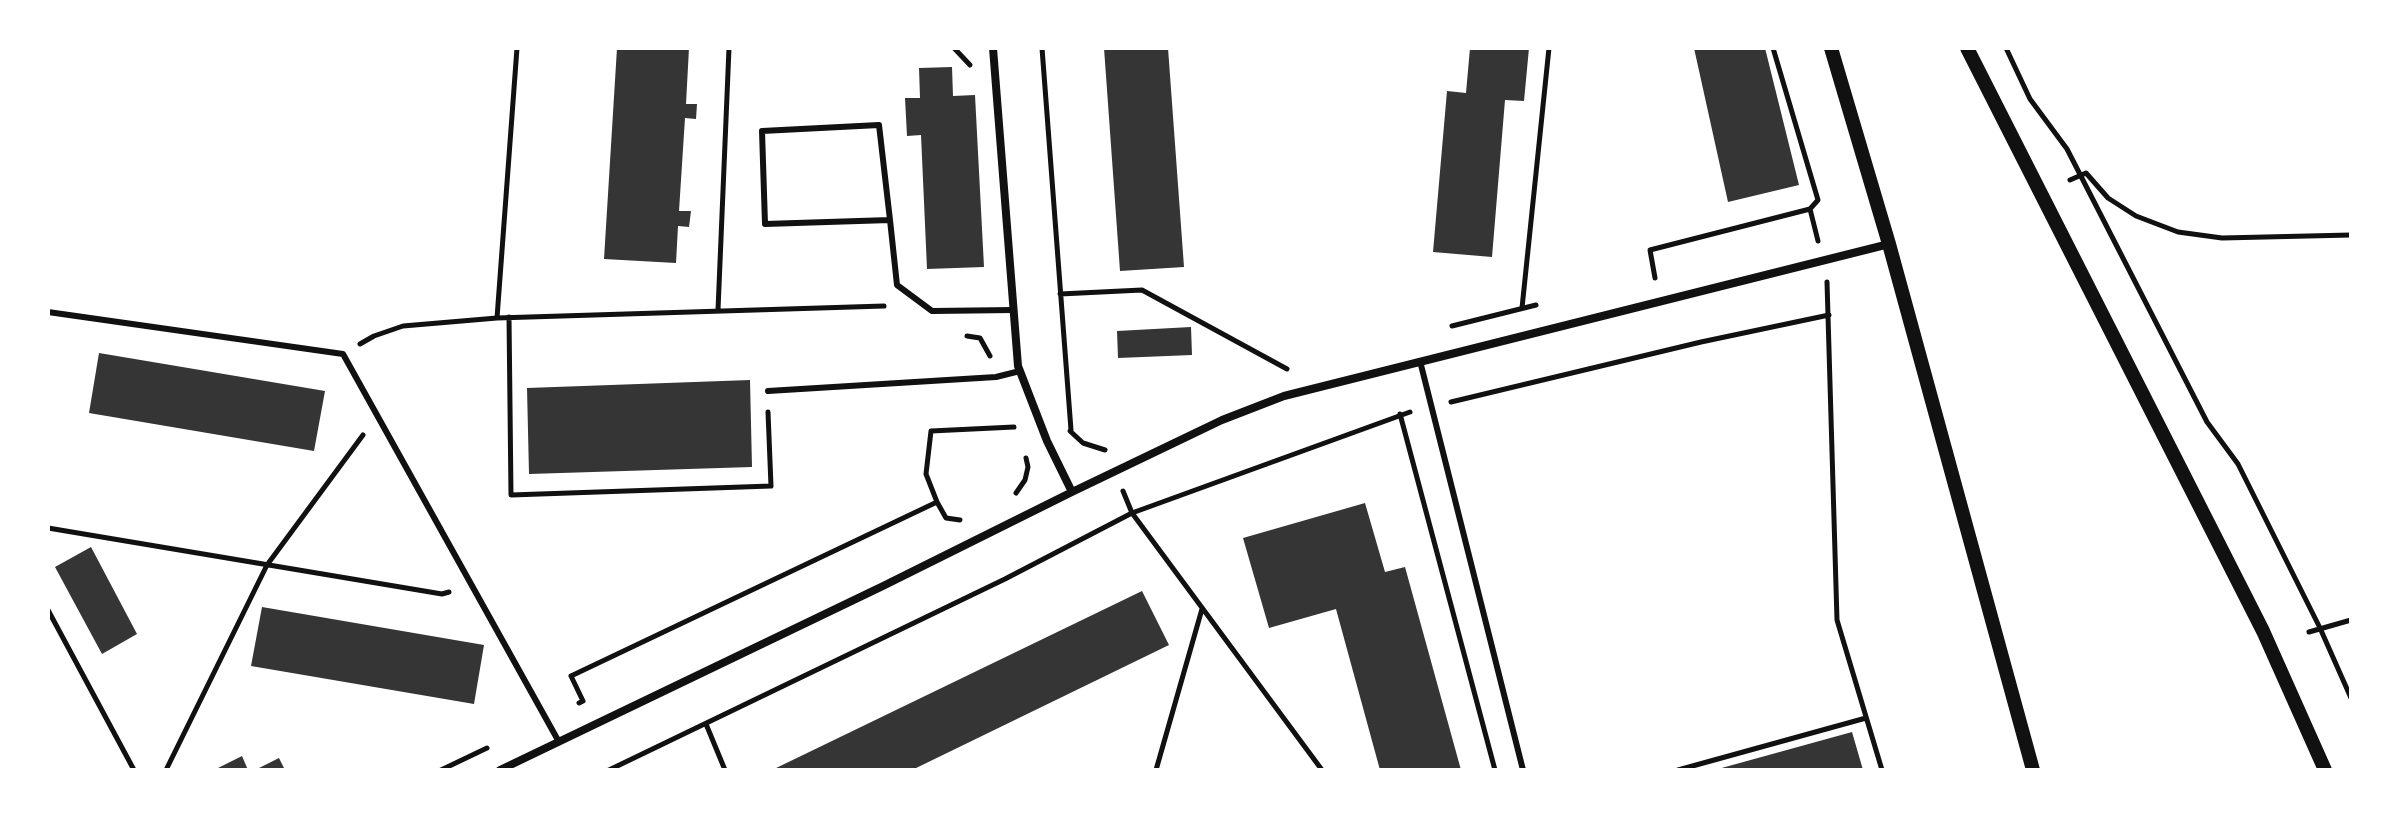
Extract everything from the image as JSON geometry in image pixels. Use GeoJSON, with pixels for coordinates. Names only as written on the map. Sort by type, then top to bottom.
{"type":"FeatureCollection","features":[{"type":"Feature","properties":{"kind":"street"},"geometry":{"type":"LineString","coordinates":[[993,48],[1020,371],[1047,441],[1072,492]]}},
{"type":"Feature","properties":{"kind":"street"},"geometry":{"type":"LineString","coordinates":[[1831,48],[1889,244],[2033,770]]}},
{"type":"Feature","properties":{"kind":"street"},"geometry":{"type":"LineString","coordinates":[[1967,48],[2263,631],[2325,770]]}},
{"type":"Feature","properties":{"kind":"street"},"geometry":{"type":"LineString","coordinates":[[500,770],[1222,420],[1284,396],[1889,244]]}},
{"type":"Feature","properties":{"kind":"lane"},"geometry":{"type":"LineString","coordinates":[[890,220],[765,224],[762,131],[879,125],[890,220],[897,285],[932,311],[1014,310]]}},
{"type":"Feature","properties":{"kind":"lane"},"geometry":{"type":"LineString","coordinates":[[48,312],[343,354],[559,742]]}},
{"type":"Feature","properties":{"kind":"lane"},"geometry":{"type":"LineString","coordinates":[[1420,361],[1523,770]]}},
{"type":"Feature","properties":{"kind":"lane"},"geometry":{"type":"LineString","coordinates":[[768,391],[996,377],[1020,371]]}},
{"type":"Feature","properties":{"kind":"path"},"geometry":{"type":"LineString","coordinates":[[497,318],[517,48]]}},
{"type":"Feature","properties":{"kind":"path"},"geometry":{"type":"LineString","coordinates":[[718,310],[729,48]]}},
{"type":"Feature","properties":{"kind":"path"},"geometry":{"type":"LineString","coordinates":[[1042,48],[1071,431]]}},
{"type":"Feature","properties":{"kind":"path"},"geometry":{"type":"LineString","coordinates":[[1522,308],[1549,48]]}},
{"type":"Feature","properties":{"kind":"path"},"geometry":{"type":"LineString","coordinates":[[1773,48],[1818,200],[1810,209],[1823,260],[1829,315],[1837,620],[1882,770]]}},
{"type":"Feature","properties":{"kind":"path"},"geometry":{"type":"LineString","coordinates":[[2006,48],[2030,99],[2067,149],[2207,422],[2238,464],[2320,628],[2351,698]]}},
{"type":"Feature","properties":{"kind":"path"},"geometry":{"type":"LineString","coordinates":[[2070,180],[2086,173],[2108,198],[2136,216],[2178,232],[2222,238],[2351,235]]}},
{"type":"Feature","properties":{"kind":"path"},"geometry":{"type":"LineString","coordinates":[[1060,294],[1142,290],[1287,369]]}},
{"type":"Feature","properties":{"kind":"path"},"geometry":{"type":"LineString","coordinates":[[343,354],[374,336],[403,326],[509,317],[883,305],[893,314]]}},
{"type":"Feature","properties":{"kind":"path"},"geometry":{"type":"LineString","coordinates":[[609,770],[1005,579],[1132,513],[1400,414],[1701,342],[1829,315]]}},
{"type":"Feature","properties":{"kind":"path"},"geometry":{"type":"LineString","coordinates":[[509,317],[511,495],[771,486],[768,391]]}},
{"type":"Feature","properties":{"kind":"path"},"geometry":{"type":"LineString","coordinates":[[965,335],[980,338],[993,360],[996,377],[1019,439]]}},
{"type":"Feature","properties":{"kind":"path"},"geometry":{"type":"LineString","coordinates":[[166,770],[267,565],[377,414]]}},
{"type":"Feature","properties":{"kind":"path"},"geometry":{"type":"LineString","coordinates":[[1400,414],[1495,770]]}},
{"type":"Feature","properties":{"kind":"path"},"geometry":{"type":"LineString","coordinates":[[937,502],[926,474],[931,431],[1014,427]]}},
{"type":"Feature","properties":{"kind":"path"},"geometry":{"type":"LineString","coordinates":[[1103,451],[1132,513],[1322,770]]}},
{"type":"Feature","properties":{"kind":"path"},"geometry":{"type":"LineString","coordinates":[[48,528],[442,594],[473,585]]}},
{"type":"Feature","properties":{"kind":"path"},"geometry":{"type":"LineString","coordinates":[[1156,770],[1202,609]]}},
{"type":"Feature","properties":{"kind":"path"},"geometry":{"type":"LineString","coordinates":[[48,610],[134,770]]}},
{"type":"Feature","properties":{"kind":"path"},"geometry":{"type":"LineString","coordinates":[[2309,632],[2351,620]]}},
{"type":"Feature","properties":{"kind":"path"},"geometry":{"type":"LineString","coordinates":[[1678,770],[1866,718]]}},
{"type":"Feature","properties":{"kind":"path"},"geometry":{"type":"LineString","coordinates":[[706,724],[725,770]]}},
{"type":"Feature","properties":{"kind":"building"},"geometry":{"type":"Polygon","coordinates":[[[617,48],[689,48],[686,104],[697,104],[696,119],[685,118],[679,211],[691,211],[689,227],[678,226],[676,263],[604,259],[617,48]]]}},
{"type":"Feature","properties":{"kind":"building"},"geometry":{"type":"Polygon","coordinates":[[[1104,48],[1168,48],[1184,267],[1120,271],[1104,48]]]}},
{"type":"Feature","properties":{"kind":"building"},"geometry":{"type":"Polygon","coordinates":[[[1470,48],[1529,48],[1524,101],[1505,100],[1492,257],[1433,252],[1447,91],[1466,93],[1470,48]]]}},
{"type":"Feature","properties":{"kind":"building"},"geometry":{"type":"Polygon","coordinates":[[[1694,48],[1765,48],[1799,185],[1728,202],[1694,48]]]}},
{"type":"Feature","properties":{"kind":"building"},"geometry":{"type":"Polygon","coordinates":[[[952,67],[953,96],[975,95],[984,267],[927,269],[921,135],[907,136],[905,98],[920,98],[919,68],[952,67]]]}},
{"type":"Feature","properties":{"kind":"building"},"geometry":{"type":"Polygon","coordinates":[[[1191,327],[1192,355],[1118,358],[1117,331],[1191,327]]]}},
{"type":"Feature","properties":{"kind":"building"},"geometry":{"type":"Polygon","coordinates":[[[99,353],[325,391],[314,451],[89,413],[99,353]]]}},
{"type":"Feature","properties":{"kind":"building"},"geometry":{"type":"Polygon","coordinates":[[[750,380],[752,467],[529,474],[527,388],[750,380]]]}},
{"type":"Feature","properties":{"kind":"building"},"geometry":{"type":"Polygon","coordinates":[[[1365,503],[1385,572],[1405,567],[1461,770],[1380,770],[1336,609],[1269,628],[1243,538],[1365,503]]]}},
{"type":"Feature","properties":{"kind":"building"},"geometry":{"type":"Polygon","coordinates":[[[91,547],[137,634],[102,654],[55,567],[91,547]]]}},
{"type":"Feature","properties":{"kind":"building"},"geometry":{"type":"Polygon","coordinates":[[[1142,591],[1169,645],[912,770],[772,770],[1142,591]]]}},
{"type":"Feature","properties":{"kind":"building"},"geometry":{"type":"Polygon","coordinates":[[[262,607],[484,645],[474,704],[251,666],[262,607]]]}},
{"type":"Feature","properties":{"kind":"building"},"geometry":{"type":"Polygon","coordinates":[[[1852,732],[1863,770],[1718,769],[1852,732]]]}},
{"type":"Feature","properties":{"kind":"building"},"geometry":{"type":"Polygon","coordinates":[[[242,756],[248,770],[214,770],[242,756]]]}},
{"type":"Feature","properties":{"kind":"building"},"geometry":{"type":"Polygon","coordinates":[[[279,758],[285,770],[255,770],[279,758]]]}}]}
